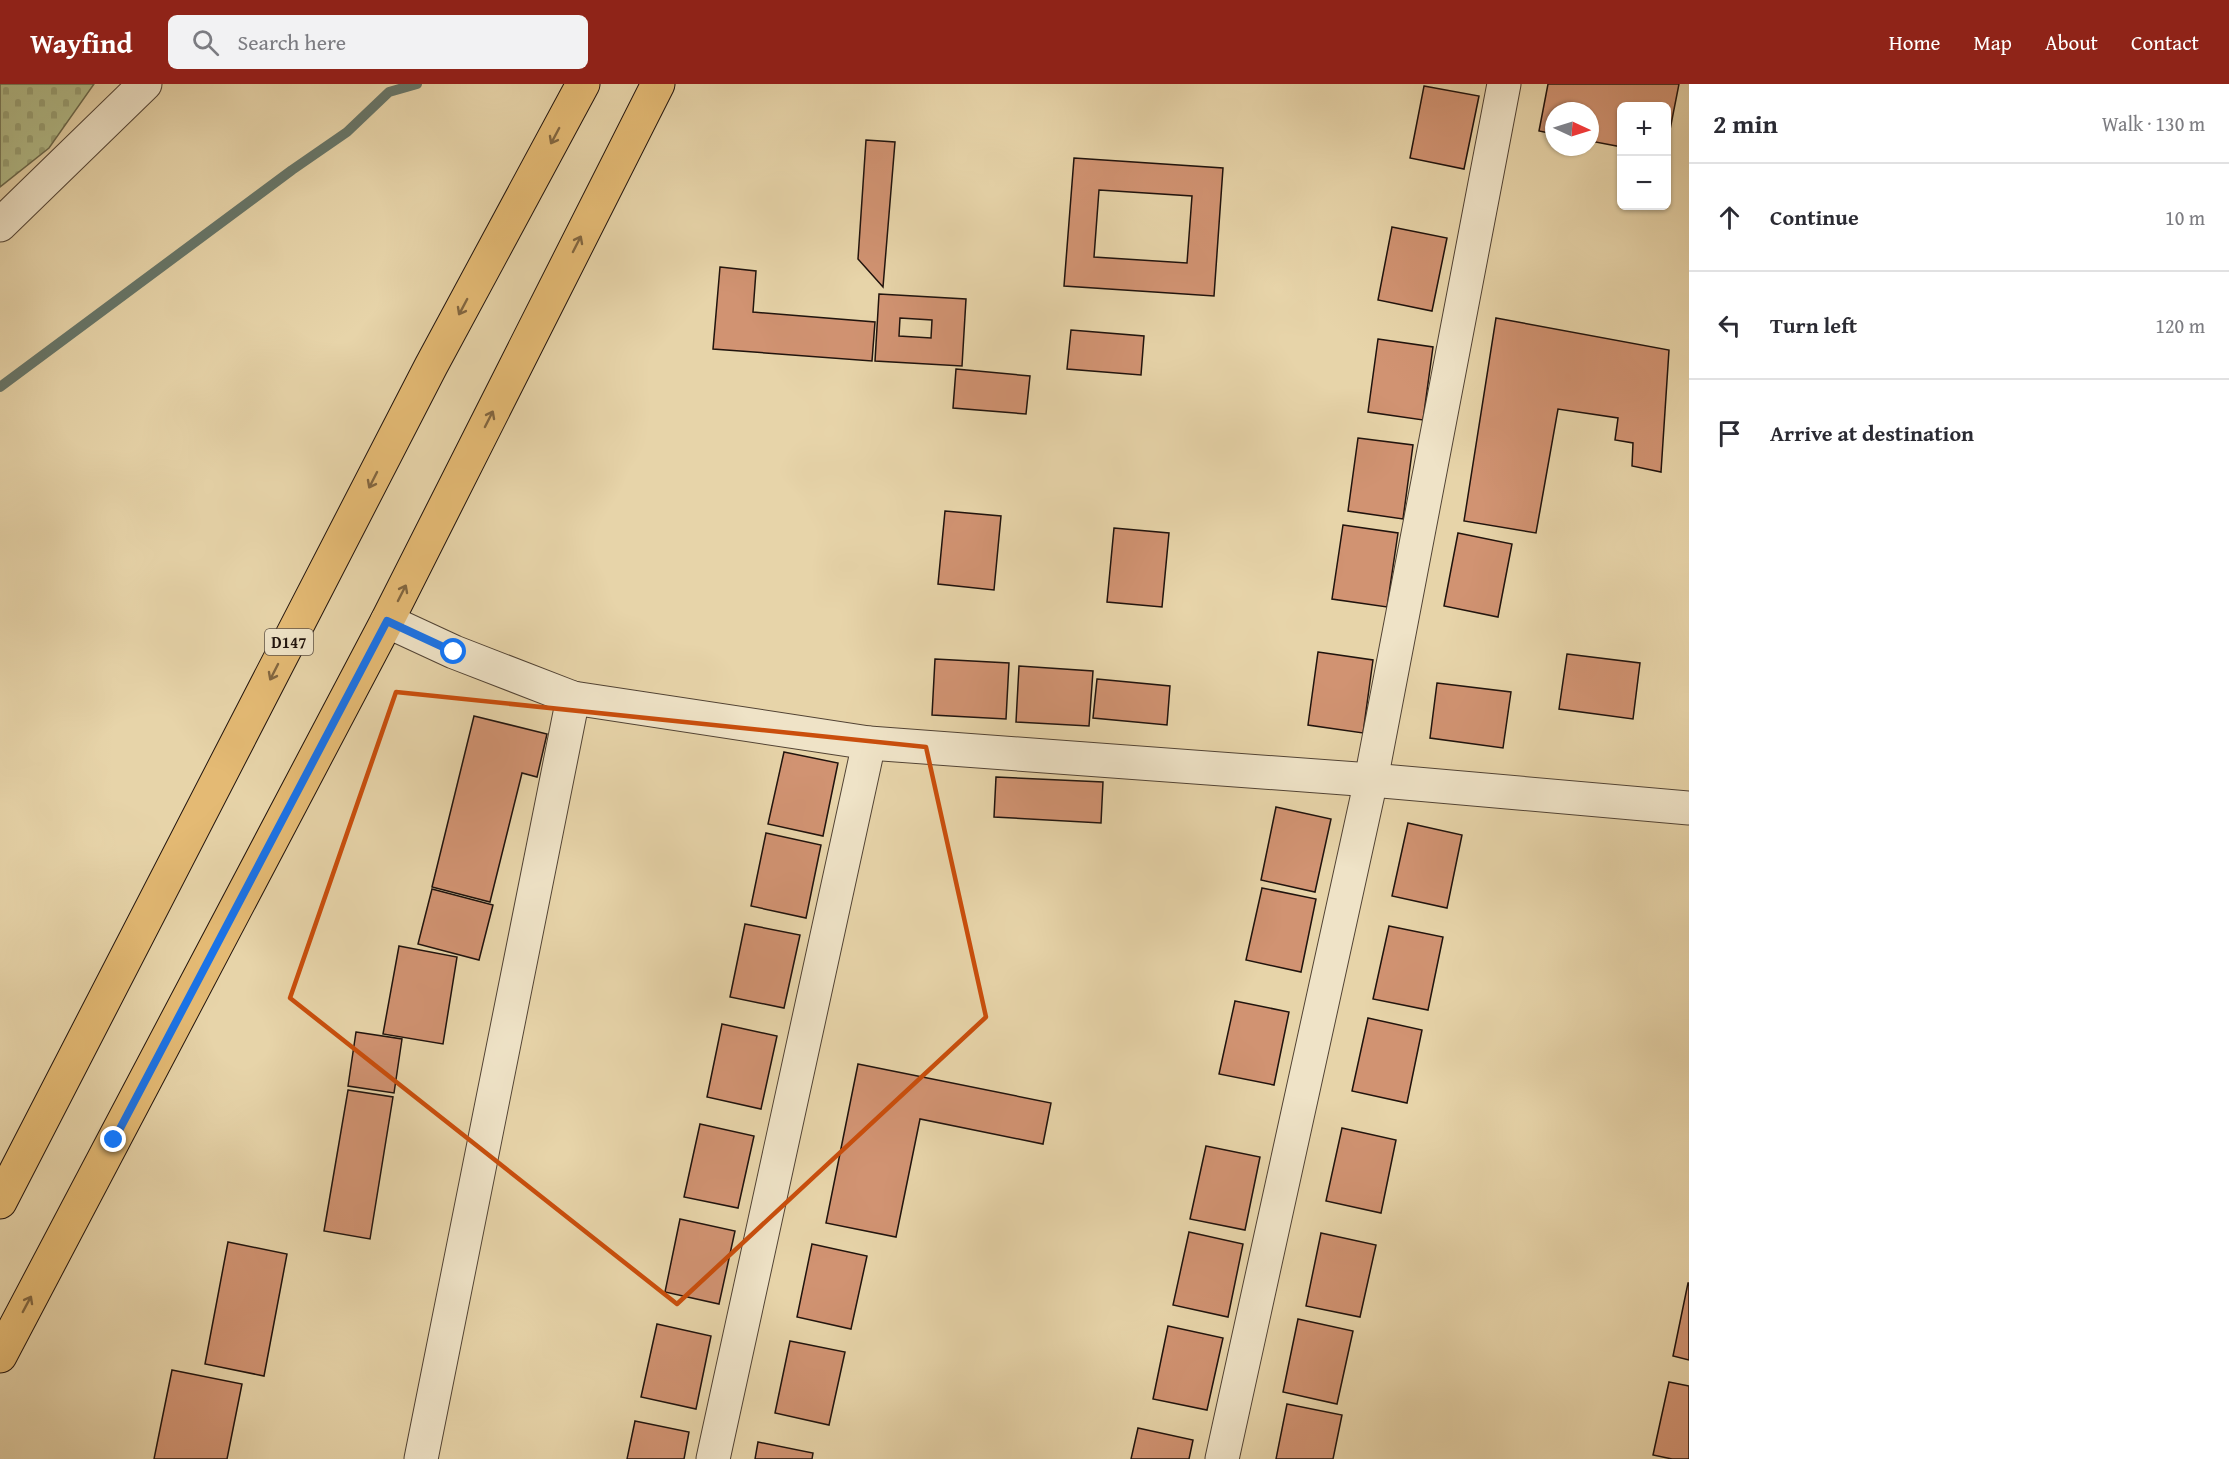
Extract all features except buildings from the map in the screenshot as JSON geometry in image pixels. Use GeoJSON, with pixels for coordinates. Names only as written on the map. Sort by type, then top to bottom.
{"type":"FeatureCollection","features":[{"type":"Feature","properties":{"kind":"main road","name":"D147"},"geometry":{"type":"LineString","coordinates":[[0,1202],[431,366],[583,84]]}},
{"type":"Feature","properties":{"kind":"main road"},"geometry":{"type":"LineString","coordinates":[[0,1356],[387,621],[658,84]]}},
{"type":"Feature","properties":{"kind":"street"},"geometry":{"type":"LineString","coordinates":[[0,225],[145,84]]}},
{"type":"Feature","properties":{"kind":"street"},"geometry":{"type":"LineString","coordinates":[[1222,1459],[1371,780],[1504,84]]}},
{"type":"Feature","properties":{"kind":"street"},"geometry":{"type":"LineString","coordinates":[[387,621],[454,652],[573,699],[869,743],[1371,780],[1689,808]]}},
{"type":"Feature","properties":{"kind":"street"},"geometry":{"type":"LineString","coordinates":[[421,1459],[573,699]]}},
{"type":"Feature","properties":{"kind":"street"},"geometry":{"type":"LineString","coordinates":[[713,1459],[869,743]]}},
{"type":"Feature","properties":{"kind":"highlighted area"},"geometry":{"type":"Polygon","coordinates":[[[396,692],[926,747],[986,1017],[677,1304],[290,998],[396,692]]]}},
{"type":"Feature","properties":{"kind":"green space"},"geometry":{"type":"Polygon","coordinates":[[[0,84],[94,84],[49,148],[0,187],[0,84]]]}},
{"type":"Feature","properties":{"kind":"waterway"},"geometry":{"type":"LineString","coordinates":[[0,387],[292,170],[347,132],[389,92],[417,84]]}},
{"type":"Feature","properties":{"kind":"route"},"geometry":{"type":"LineString","coordinates":[[114,1140],[387,621],[454,652]]}}]}
